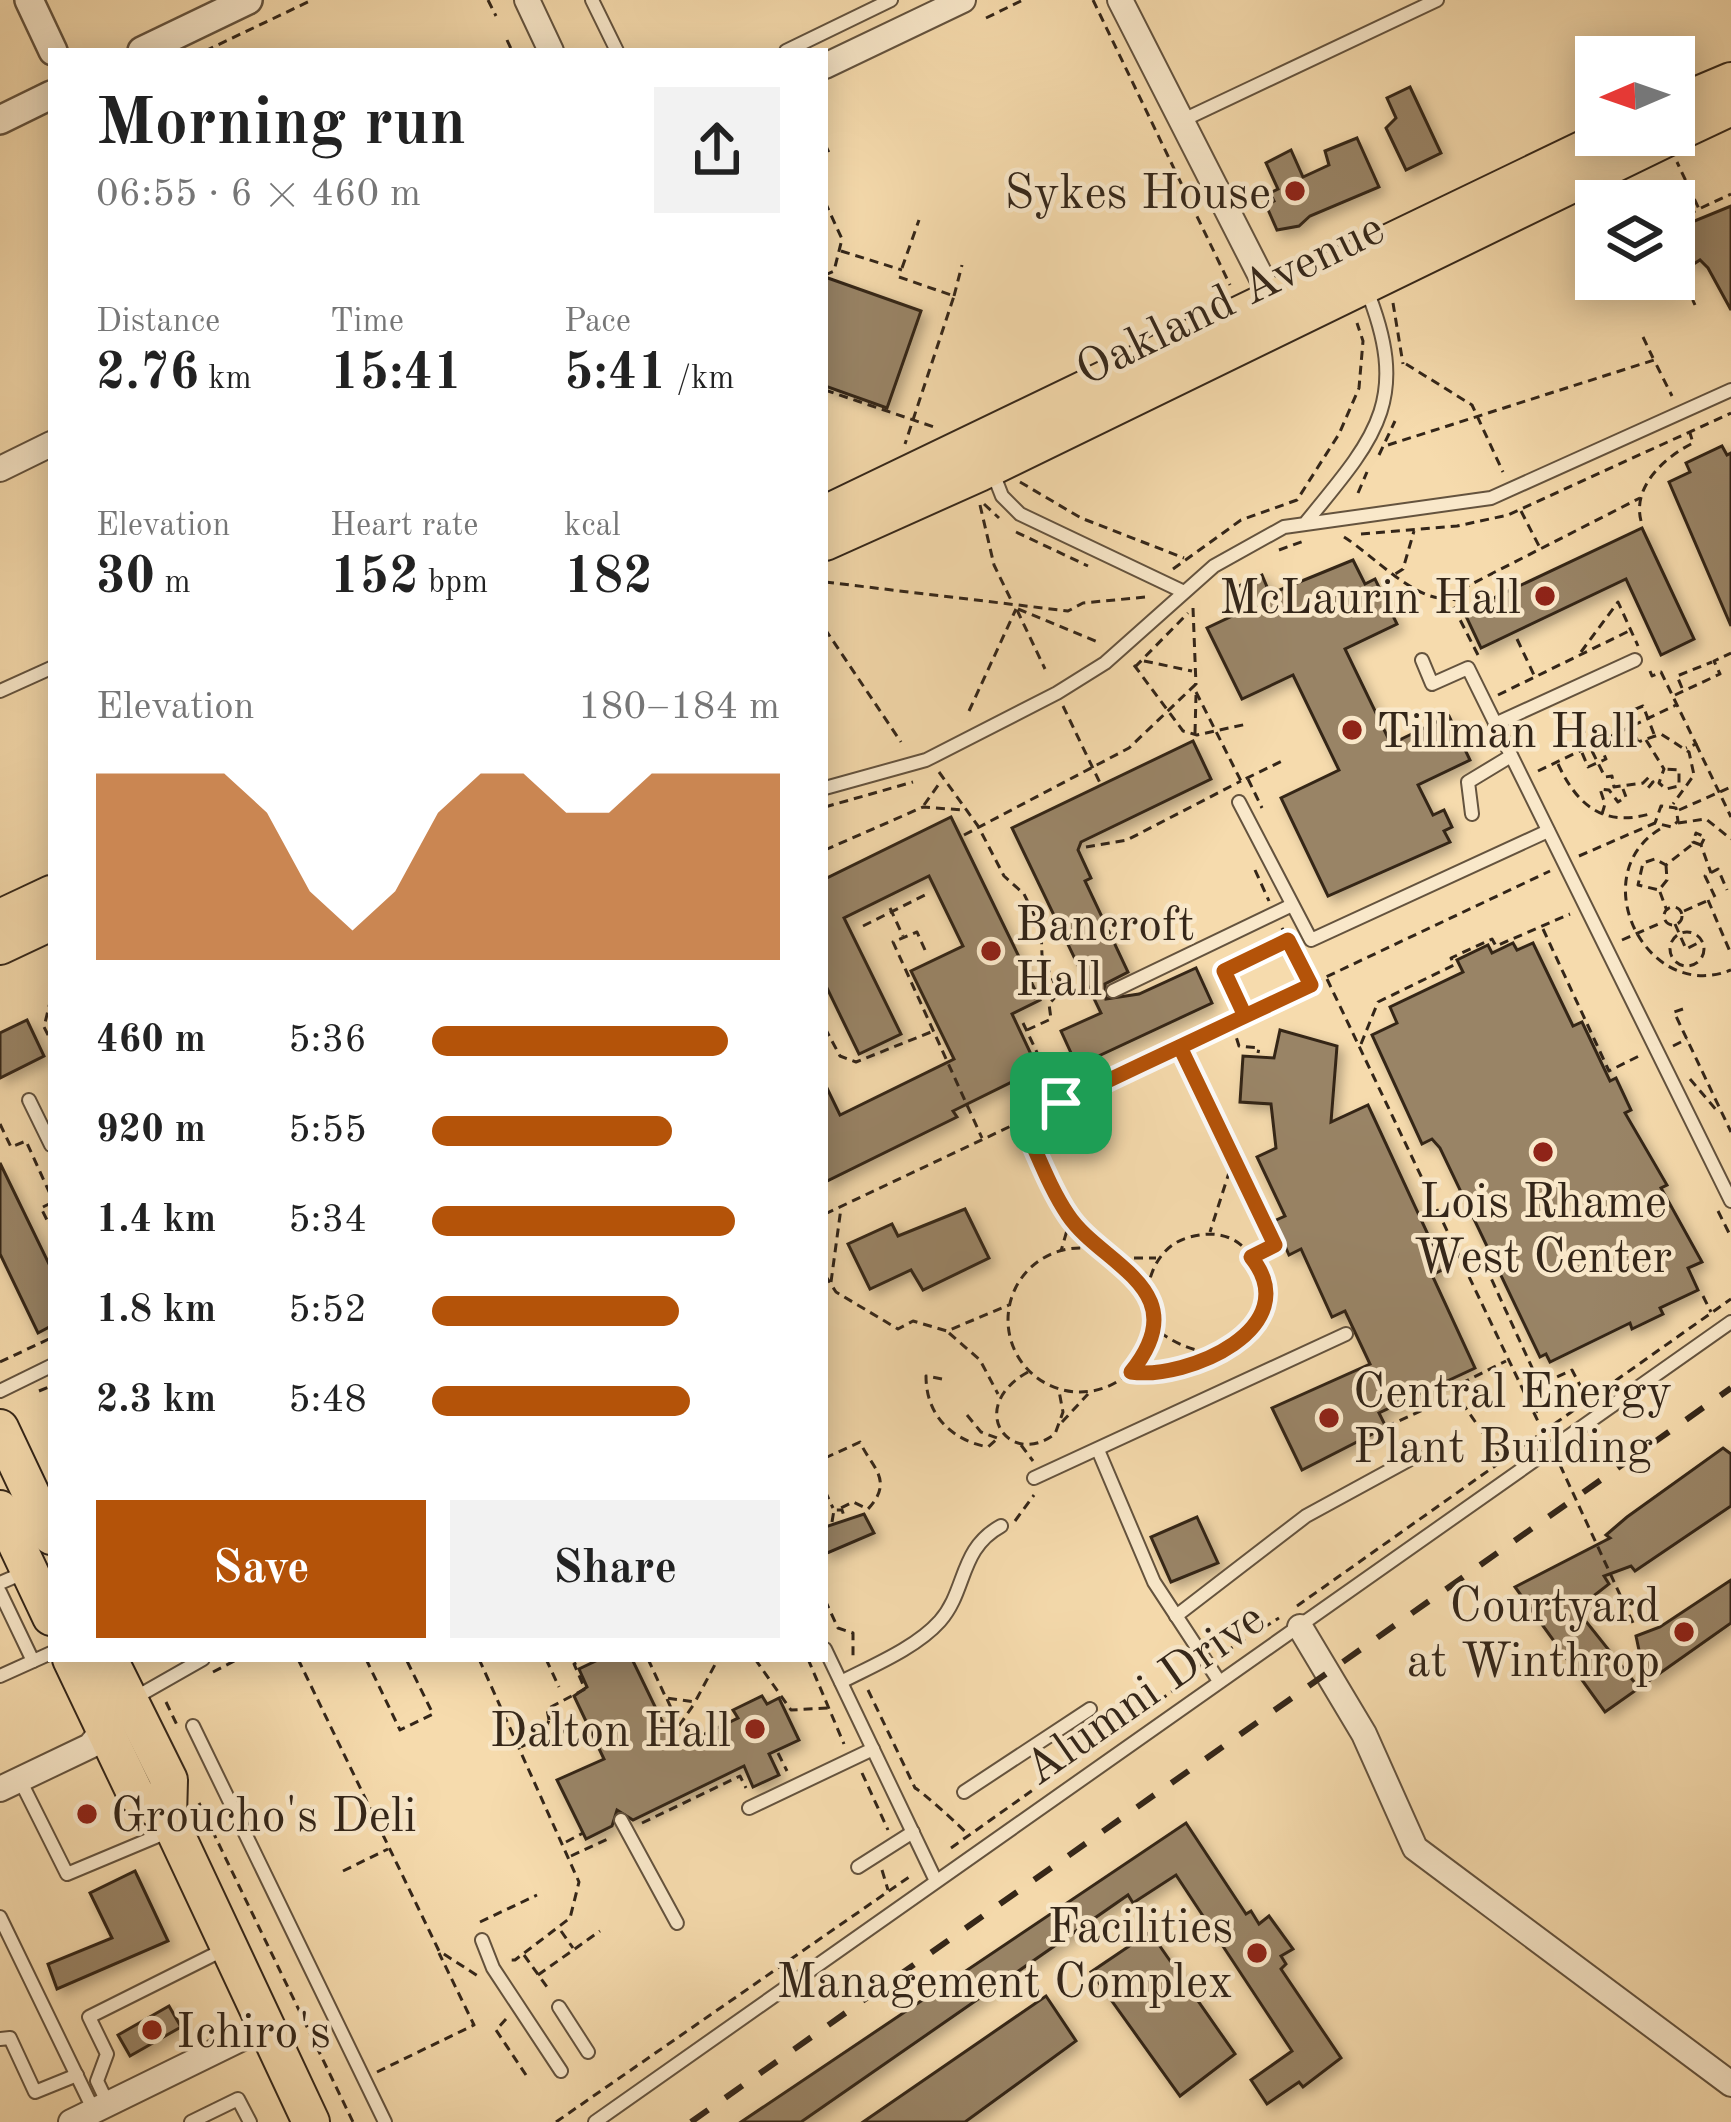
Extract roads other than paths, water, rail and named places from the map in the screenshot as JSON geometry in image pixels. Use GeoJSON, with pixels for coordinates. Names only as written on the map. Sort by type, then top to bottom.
{"type":"FeatureCollection","features":[{"type":"Feature","properties":{"kind":"main road","name":"Oakland Avenue"},"geometry":{"type":"LineString","coordinates":[[1695,110],[1731,81]]}},
{"type":"Feature","properties":{"kind":"main road","name":"Oakland Avenue"},"geometry":{"type":"LineString","coordinates":[[1695,120],[1731,107]]}},
{"type":"Feature","properties":{"kind":"main road","name":"Oakland Avenue"},"geometry":{"type":"LineString","coordinates":[[1355,285],[1576,156]]}},
{"type":"Feature","properties":{"kind":"main road","name":"Oakland Avenue"},"geometry":{"type":"LineString","coordinates":[[828,513],[1278,311],[1355,285],[1615,156]]}},
{"type":"Feature","properties":{"kind":"main road","name":"Oakland Avenue"},"geometry":{"type":"LineString","coordinates":[[828,541],[995,480],[1278,311]]}},
{"type":"Feature","properties":{"kind":"main road"},"geometry":{"type":"LineString","coordinates":[[1,923],[48,896]]}},
{"type":"Feature","properties":{"kind":"main road"},"geometry":{"type":"LineString","coordinates":[[1,923],[48,922]]}},
{"type":"Feature","properties":{"kind":"main road"},"geometry":{"type":"LineString","coordinates":[[0,1427],[48,1530]]}},
{"type":"Feature","properties":{"kind":"main road"},"geometry":{"type":"LineString","coordinates":[[0,1509],[10,1582],[48,1614]]}},
{"type":"Feature","properties":{"kind":"main road"},"geometry":{"type":"LineString","coordinates":[[75,1662],[138,1707]]}},
{"type":"Feature","properties":{"kind":"main road"},"geometry":{"type":"LineString","coordinates":[[111,1662],[138,1707],[136,1795],[180,1816],[227,1948],[310,2122]]}},
{"type":"Feature","properties":{"kind":"street"},"geometry":{"type":"LineString","coordinates":[[29,0],[52,48]]}},
{"type":"Feature","properties":{"kind":"street"},"geometry":{"type":"LineString","coordinates":[[527,0],[550,48]]}},
{"type":"Feature","properties":{"kind":"street"},"geometry":{"type":"LineString","coordinates":[[828,65],[963,0]]}},
{"type":"Feature","properties":{"kind":"street"},"geometry":{"type":"LineString","coordinates":[[1120,0],[1278,311]]}},
{"type":"Feature","properties":{"kind":"street"},"geometry":{"type":"LineString","coordinates":[[148,48],[231,4]]}},
{"type":"Feature","properties":{"kind":"street"},"geometry":{"type":"LineString","coordinates":[[0,120],[48,96]]}},
{"type":"Feature","properties":{"kind":"street"},"geometry":{"type":"LineString","coordinates":[[0,469],[48,445]]}},
{"type":"Feature","properties":{"kind":"street"},"geometry":{"type":"LineString","coordinates":[[1292,1617],[1364,1734],[1415,1848],[1731,2084]]}},
{"type":"Feature","properties":{"kind":"street"},"geometry":{"type":"LineString","coordinates":[[10,1785],[90,1746],[138,1707]]}},
{"type":"Feature","properties":{"kind":"street"},"geometry":{"type":"LineString","coordinates":[[71,2122],[265,2027]]}},
{"type":"Feature","properties":{"kind":"lane"},"geometry":{"type":"LineString","coordinates":[[592,0],[616,48]]}},
{"type":"Feature","properties":{"kind":"lane"},"geometry":{"type":"LineString","coordinates":[[792,48],[891,0]]}},
{"type":"Feature","properties":{"kind":"lane"},"geometry":{"type":"LineString","coordinates":[[1180,122],[1437,0]]}},
{"type":"Feature","properties":{"kind":"lane"},"geometry":{"type":"LineString","coordinates":[[1307,521],[1364,452],[1387,400],[1383,328],[1355,285]]}},
{"type":"Feature","properties":{"kind":"lane"},"geometry":{"type":"LineString","coordinates":[[828,787],[926,760],[1060,691],[1105,663],[1242,546],[1307,521],[1491,498],[1731,390]]}},
{"type":"Feature","properties":{"kind":"lane"},"geometry":{"type":"LineString","coordinates":[[995,480],[1002,496],[1020,514],[1184,592]]}},
{"type":"Feature","properties":{"kind":"lane"},"geometry":{"type":"LineString","coordinates":[[1422,660],[1432,684],[1468,668],[1731,1201]]}},
{"type":"Feature","properties":{"kind":"lane"},"geometry":{"type":"LineString","coordinates":[[1495,724],[1635,661]]}},
{"type":"Feature","properties":{"kind":"lane"},"geometry":{"type":"LineString","coordinates":[[0,691],[48,669]]}},
{"type":"Feature","properties":{"kind":"lane"},"geometry":{"type":"LineString","coordinates":[[1472,814],[1468,782],[1511,756]]}},
{"type":"Feature","properties":{"kind":"lane"},"geometry":{"type":"LineString","coordinates":[[1239,802],[1306,937],[1318,941],[1548,831]]}},
{"type":"Feature","properties":{"kind":"lane"},"geometry":{"type":"LineString","coordinates":[[1114,991],[1290,906]]}},
{"type":"Feature","properties":{"kind":"lane"},"geometry":{"type":"LineString","coordinates":[[29,1100],[48,1139]]}},
{"type":"Feature","properties":{"kind":"lane","name":"Alumni Drive"},"geometry":{"type":"LineString","coordinates":[[596,2122],[1219,1681],[1292,1617],[1731,1322]]}},
{"type":"Feature","properties":{"kind":"lane"},"geometry":{"type":"LineString","coordinates":[[1034,1478],[1346,1334]]}},
{"type":"Feature","properties":{"kind":"lane"},"geometry":{"type":"LineString","coordinates":[[0,1391],[48,1367]]}},
{"type":"Feature","properties":{"kind":"lane"},"geometry":{"type":"LineString","coordinates":[[1098,1450],[1154,1582],[1219,1681]]}},
{"type":"Feature","properties":{"kind":"lane"},"geometry":{"type":"LineString","coordinates":[[1176,1616],[1306,1516],[1416,1456]]}},
{"type":"Feature","properties":{"kind":"lane"},"geometry":{"type":"LineString","coordinates":[[841,1682],[943,1618],[972,1549],[1000,1526]]}},
{"type":"Feature","properties":{"kind":"lane"},"geometry":{"type":"LineString","coordinates":[[10,1582],[33,1661]]}},
{"type":"Feature","properties":{"kind":"lane"},"geometry":{"type":"LineString","coordinates":[[0,1676],[48,1654]]}},
{"type":"Feature","properties":{"kind":"lane"},"geometry":{"type":"LineString","coordinates":[[828,1655],[936,1881]]}},
{"type":"Feature","properties":{"kind":"lane"},"geometry":{"type":"LineString","coordinates":[[138,1707],[199,1662]]}},
{"type":"Feature","properties":{"kind":"lane"},"geometry":{"type":"LineString","coordinates":[[964,1792],[1090,1709]]}},
{"type":"Feature","properties":{"kind":"lane"},"geometry":{"type":"LineString","coordinates":[[193,1726],[385,2122]]}},
{"type":"Feature","properties":{"kind":"lane"},"geometry":{"type":"LineString","coordinates":[[749,1808],[873,1749]]}},
{"type":"Feature","properties":{"kind":"lane"},"geometry":{"type":"LineString","coordinates":[[10,1785],[67,1874],[180,1816]]}},
{"type":"Feature","properties":{"kind":"lane"},"geometry":{"type":"LineString","coordinates":[[621,1820],[676,1923]]}},
{"type":"Feature","properties":{"kind":"lane"},"geometry":{"type":"LineString","coordinates":[[858,1867],[913,1832]]}},
{"type":"Feature","properties":{"kind":"lane"},"geometry":{"type":"LineString","coordinates":[[0,1917],[77,2075],[101,2107]]}},
{"type":"Feature","properties":{"kind":"lane"},"geometry":{"type":"LineString","coordinates":[[482,1940],[493,1967],[561,2071]]}},
{"type":"Feature","properties":{"kind":"lane"},"geometry":{"type":"LineString","coordinates":[[101,2107],[97,2081],[107,2054],[89,2017],[227,1948]]}},
{"type":"Feature","properties":{"kind":"lane"},"geometry":{"type":"LineString","coordinates":[[559,2007],[588,2052]]}},
{"type":"Feature","properties":{"kind":"lane"},"geometry":{"type":"LineString","coordinates":[[0,2039],[10,2038],[35,2092],[77,2075]]}},
{"type":"Feature","properties":{"kind":"lane"},"geometry":{"type":"LineString","coordinates":[[191,2122],[238,2099],[250,2122]]}},
{"type":"Feature","properties":{"kind":"railway"},"geometry":{"type":"LineString","coordinates":[[691,2122],[1731,1388]]}},
{"type":"Feature","properties":{"kind":"place","name":"Sykes House"},"geometry":{"type":"Point","coordinates":[1295,191]}},
{"type":"Feature","properties":{"kind":"place","name":"McLaurin Hall"},"geometry":{"type":"Point","coordinates":[1545,596]}},
{"type":"Feature","properties":{"kind":"place","name":"Tillman Hall"},"geometry":{"type":"Point","coordinates":[1352,730]}},
{"type":"Feature","properties":{"kind":"place","name":"Bancroft Hall"},"geometry":{"type":"Point","coordinates":[991,951]}},
{"type":"Feature","properties":{"kind":"place","name":"Lois Rhame West Center"},"geometry":{"type":"Point","coordinates":[1543,1152]}},
{"type":"Feature","properties":{"kind":"place","name":"Central Energy Plant Building"},"geometry":{"type":"Point","coordinates":[1329,1418]}},
{"type":"Feature","properties":{"kind":"place","name":"Courtyard at Winthrop"},"geometry":{"type":"Point","coordinates":[1684,1632]}},
{"type":"Feature","properties":{"kind":"place","name":"Dalton Hall"},"geometry":{"type":"Point","coordinates":[755,1729]}},
{"type":"Feature","properties":{"kind":"place","name":"Groucho's Deli"},"geometry":{"type":"Point","coordinates":[87,1814]}},
{"type":"Feature","properties":{"kind":"place","name":"Facilities Management Complex"},"geometry":{"type":"Point","coordinates":[1257,1953]}},
{"type":"Feature","properties":{"kind":"place","name":"Ichiro's"},"geometry":{"type":"Point","coordinates":[152,2030]}}]}
